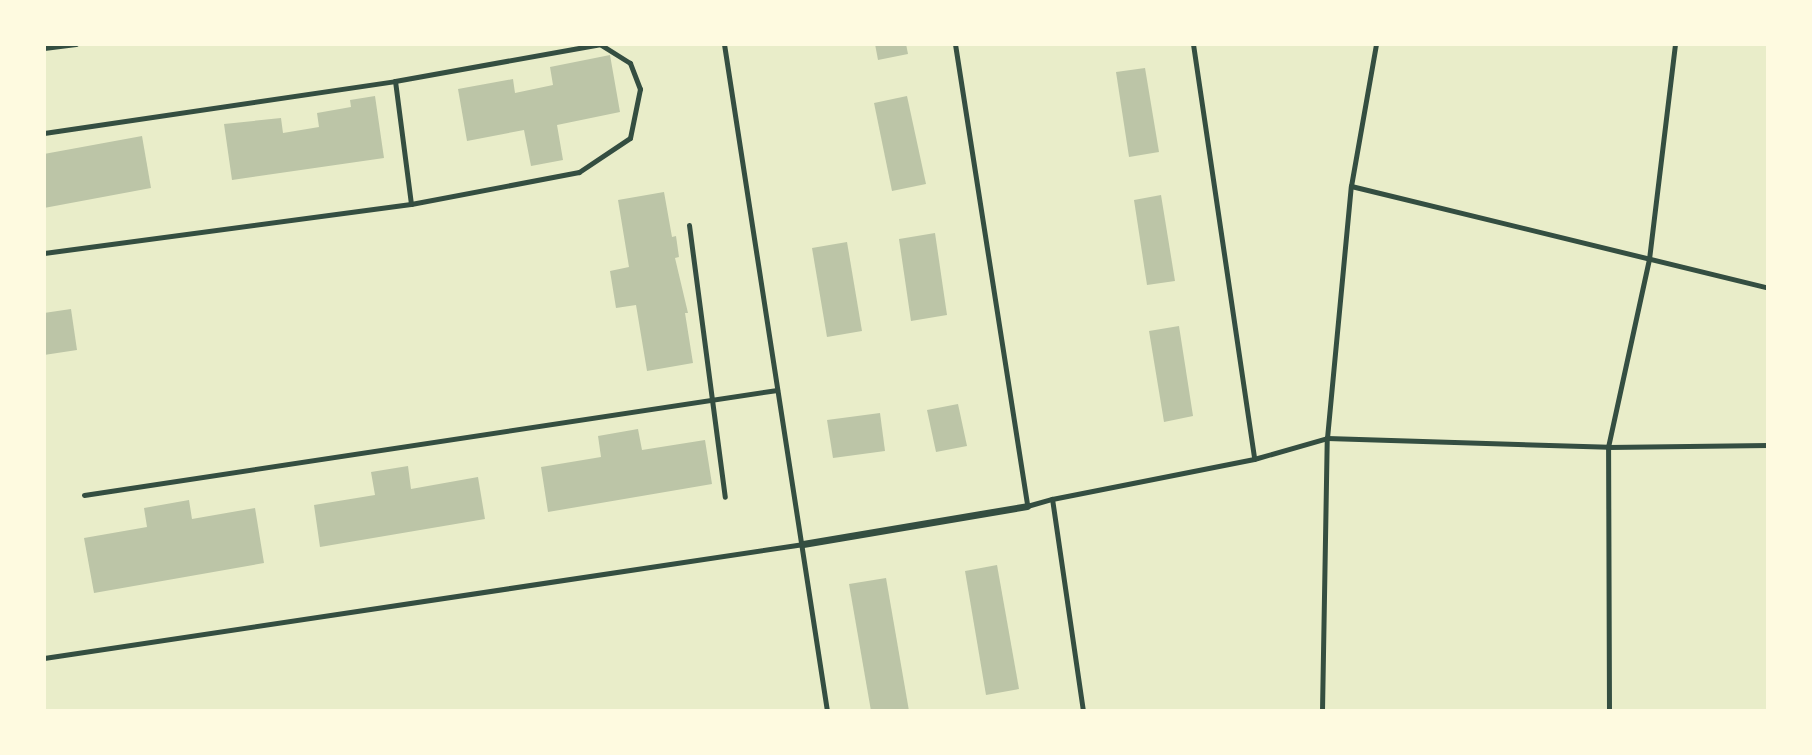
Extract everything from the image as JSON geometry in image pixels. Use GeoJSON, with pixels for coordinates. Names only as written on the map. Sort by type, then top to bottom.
{"type":"FeatureCollection","features":[{"type":"Feature","properties":{"kind":"street"},"geometry":{"type":"LineString","coordinates":[[803,544],[1027,506]]}},
{"type":"Feature","properties":{"kind":"lane"},"geometry":{"type":"LineString","coordinates":[[44,48],[76,44]]}},
{"type":"Feature","properties":{"kind":"lane"},"geometry":{"type":"LineString","coordinates":[[44,133],[395,81],[600,44],[630,63],[640,89],[630,138],[579,172],[411,204],[44,253]]}},
{"type":"Feature","properties":{"kind":"lane"},"geometry":{"type":"LineString","coordinates":[[724,44],[827,711]]}},
{"type":"Feature","properties":{"kind":"lane"},"geometry":{"type":"LineString","coordinates":[[955,44],[1027,506],[1254,459],[1327,438],[1608,447],[1768,444]]}},
{"type":"Feature","properties":{"kind":"lane"},"geometry":{"type":"LineString","coordinates":[[1193,44],[1254,459]]}},
{"type":"Feature","properties":{"kind":"lane"},"geometry":{"type":"LineString","coordinates":[[1322,711],[1327,438],[1352,186],[1376,44]]}},
{"type":"Feature","properties":{"kind":"lane"},"geometry":{"type":"LineString","coordinates":[[1609,711],[1608,447],[1649,259],[1675,44]]}},
{"type":"Feature","properties":{"kind":"lane"},"geometry":{"type":"LineString","coordinates":[[395,81],[411,204]]}},
{"type":"Feature","properties":{"kind":"lane"},"geometry":{"type":"LineString","coordinates":[[1352,186],[1768,288]]}},
{"type":"Feature","properties":{"kind":"lane"},"geometry":{"type":"LineString","coordinates":[[689,225],[725,498]]}},
{"type":"Feature","properties":{"kind":"lane"},"geometry":{"type":"LineString","coordinates":[[84,495],[778,390]]}},
{"type":"Feature","properties":{"kind":"lane"},"geometry":{"type":"LineString","coordinates":[[1052,499],[1083,711]]}},
{"type":"Feature","properties":{"kind":"lane"},"geometry":{"type":"LineString","coordinates":[[44,658],[803,544]]}},
{"type":"Feature","properties":{"kind":"building"},"geometry":{"type":"Polygon","coordinates":[[[875,44],[906,44],[908,54],[878,60],[875,44]]]}},
{"type":"Feature","properties":{"kind":"building"},"geometry":{"type":"Polygon","coordinates":[[[610,55],[620,112],[557,125],[563,160],[531,166],[524,130],[467,141],[458,89],[513,79],[515,93],[553,85],[550,67],[610,55]]]}},
{"type":"Feature","properties":{"kind":"building"},"geometry":{"type":"Polygon","coordinates":[[[1145,68],[1159,152],[1129,157],[1116,72],[1145,68]]]}},
{"type":"Feature","properties":{"kind":"building"},"geometry":{"type":"Polygon","coordinates":[[[375,96],[384,158],[232,180],[224,124],[281,118],[283,133],[319,127],[317,113],[351,107],[350,100],[375,96]]]}},
{"type":"Feature","properties":{"kind":"building"},"geometry":{"type":"Polygon","coordinates":[[[907,96],[926,184],[892,191],[874,103],[907,96]]]}},
{"type":"Feature","properties":{"kind":"building"},"geometry":{"type":"Polygon","coordinates":[[[142,136],[151,188],[44,208],[44,154],[142,136]]]}},
{"type":"Feature","properties":{"kind":"building"},"geometry":{"type":"Polygon","coordinates":[[[664,192],[672,237],[676,236],[679,257],[675,258],[688,313],[685,313],[693,363],[647,371],[636,305],[616,308],[610,271],[629,267],[618,200],[664,192]]]}},
{"type":"Feature","properties":{"kind":"building"},"geometry":{"type":"Polygon","coordinates":[[[1161,195],[1175,281],[1147,285],[1134,200],[1161,195]]]}},
{"type":"Feature","properties":{"kind":"building"},"geometry":{"type":"Polygon","coordinates":[[[935,233],[947,315],[911,321],[899,239],[935,233]]]}},
{"type":"Feature","properties":{"kind":"building"},"geometry":{"type":"Polygon","coordinates":[[[847,242],[862,331],[827,337],[812,248],[847,242]]]}},
{"type":"Feature","properties":{"kind":"building"},"geometry":{"type":"Polygon","coordinates":[[[71,309],[77,350],[44,355],[44,313],[71,309]]]}},
{"type":"Feature","properties":{"kind":"building"},"geometry":{"type":"Polygon","coordinates":[[[1179,326],[1193,416],[1164,422],[1149,331],[1179,326]]]}},
{"type":"Feature","properties":{"kind":"building"},"geometry":{"type":"Polygon","coordinates":[[[958,404],[967,446],[936,452],[927,410],[958,404]]]}},
{"type":"Feature","properties":{"kind":"building"},"geometry":{"type":"Polygon","coordinates":[[[880,413],[885,451],[833,458],[827,420],[880,413]]]}},
{"type":"Feature","properties":{"kind":"building"},"geometry":{"type":"Polygon","coordinates":[[[638,429],[642,450],[705,440],[712,484],[548,512],[541,467],[601,457],[598,436],[638,429]]]}},
{"type":"Feature","properties":{"kind":"building"},"geometry":{"type":"Polygon","coordinates":[[[408,466],[411,489],[478,477],[485,519],[320,547],[314,505],[375,495],[371,472],[408,466]]]}},
{"type":"Feature","properties":{"kind":"building"},"geometry":{"type":"Polygon","coordinates":[[[189,500],[192,519],[255,508],[264,563],[94,593],[84,538],[147,527],[144,508],[189,500]]]}},
{"type":"Feature","properties":{"kind":"building"},"geometry":{"type":"Polygon","coordinates":[[[997,565],[1019,689],[986,695],[965,571],[997,565]]]}},
{"type":"Feature","properties":{"kind":"building"},"geometry":{"type":"Polygon","coordinates":[[[886,578],[909,711],[871,711],[849,584],[886,578]]]}}]}
